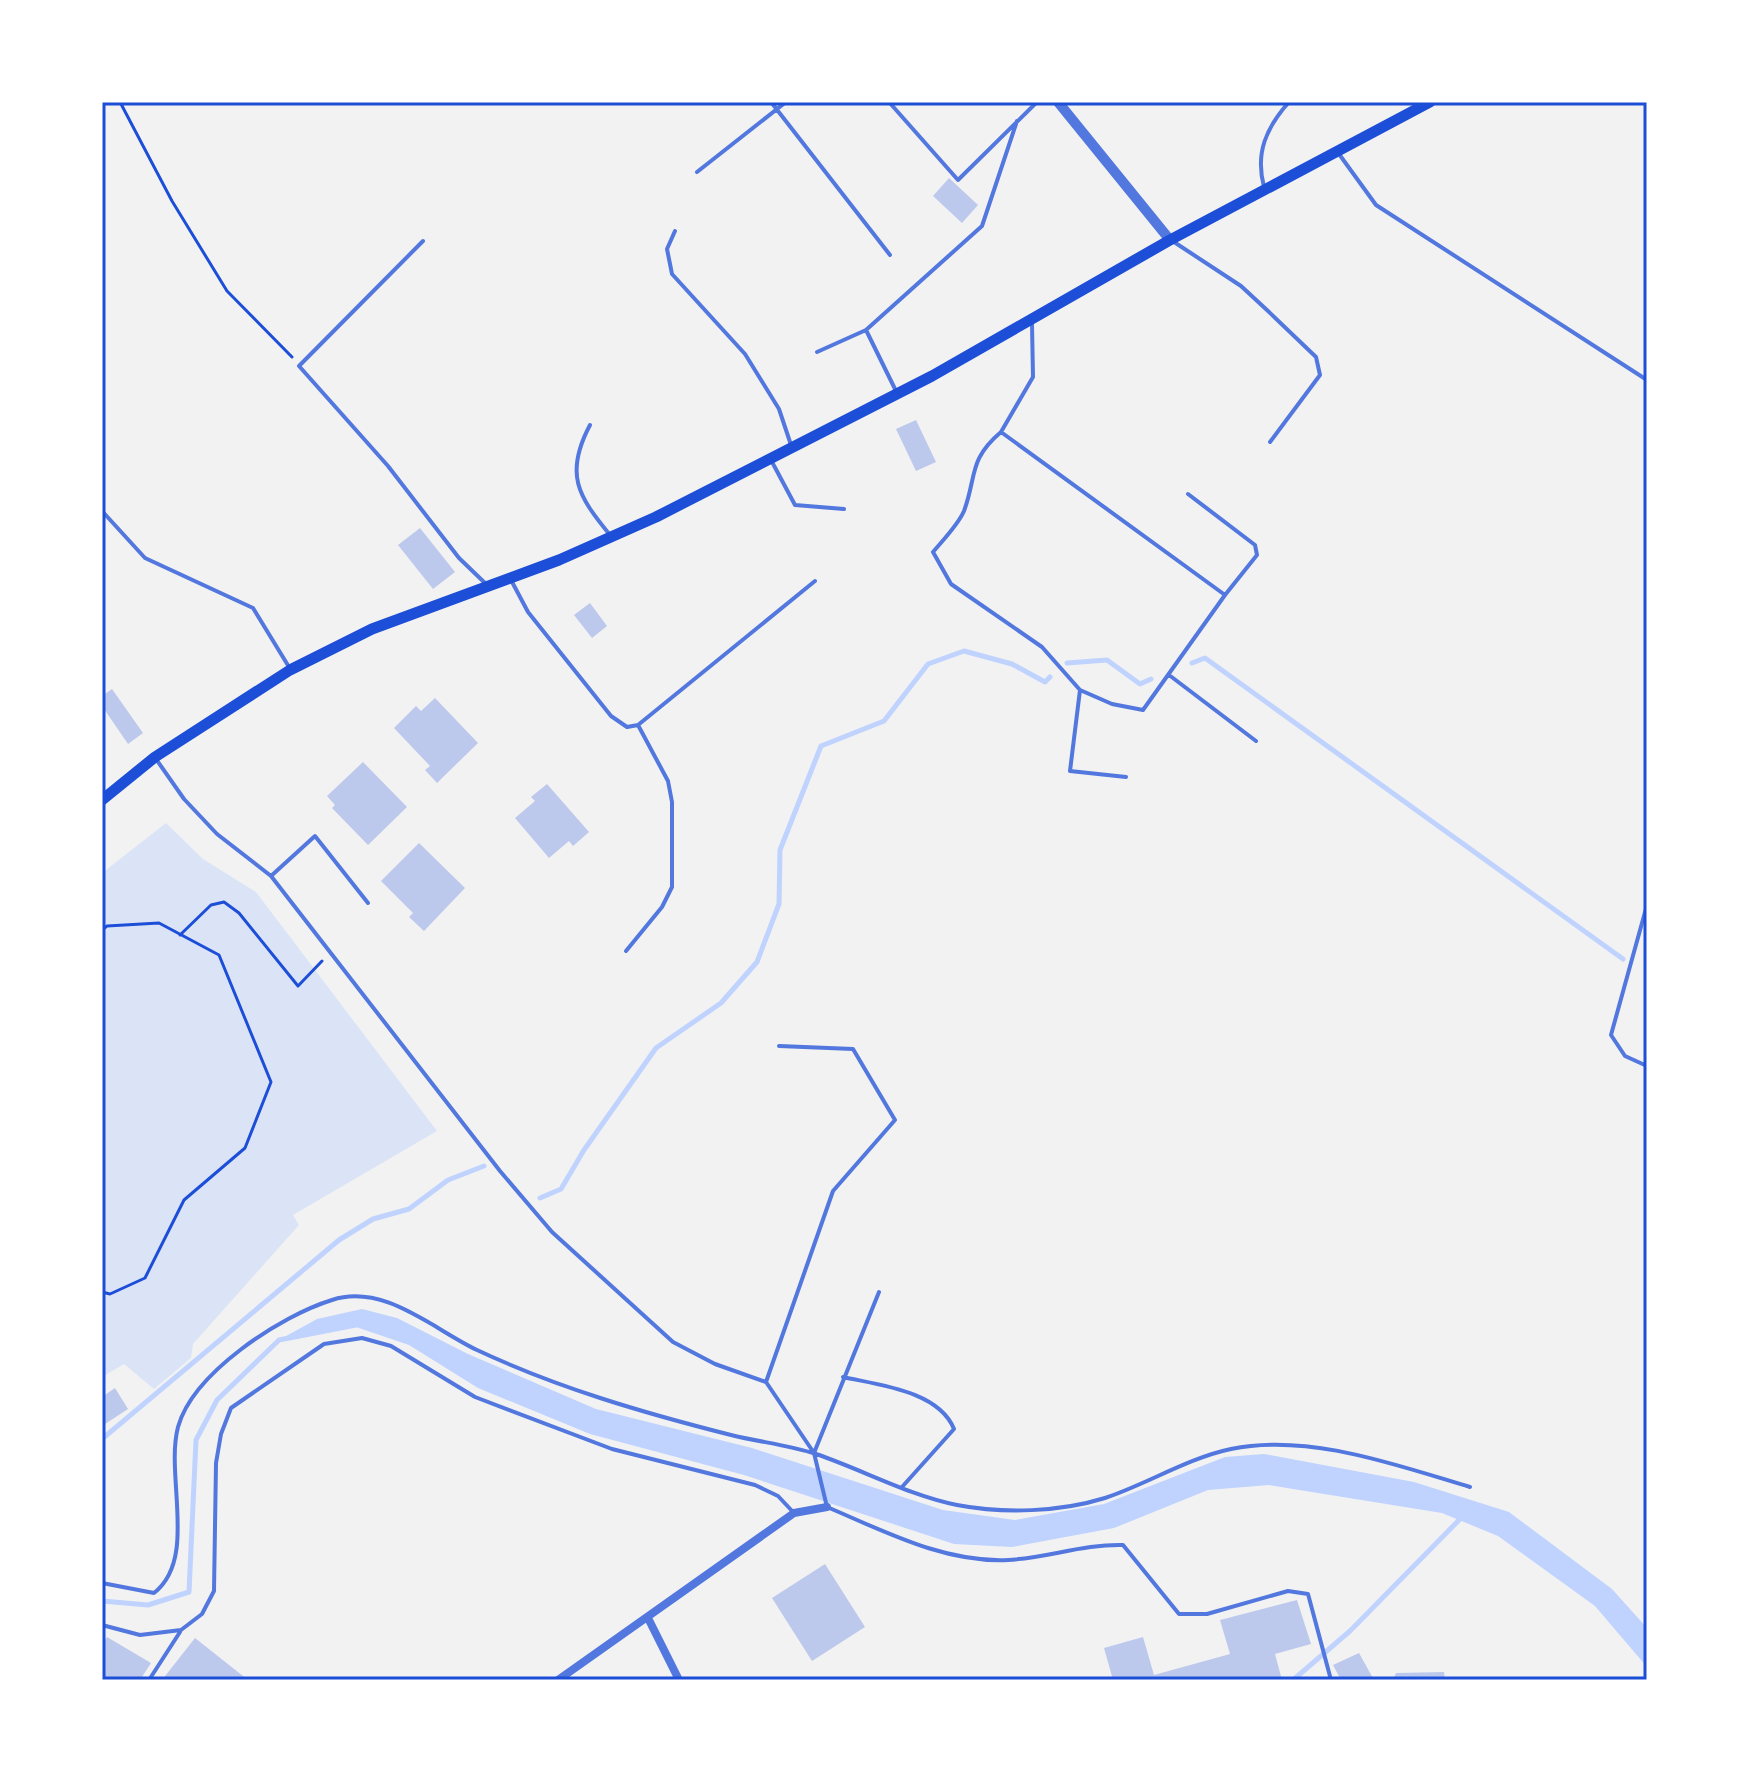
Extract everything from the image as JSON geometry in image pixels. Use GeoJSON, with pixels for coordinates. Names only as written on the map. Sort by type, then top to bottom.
{"type":"FeatureCollection","features":[{"type":"Feature","properties":{"kind":"main road"},"geometry":{"type":"LineString","coordinates":[[102,800],[155,757],[290,670],[372,629],[611,537],[770,458],[897,393],[1170,240],[1430,102]]}},
{"type":"Feature","properties":{"kind":"street"},"geometry":{"type":"LineString","coordinates":[[1063,104],[1170,240]]}},
{"type":"Feature","properties":{"kind":"street"},"geometry":{"type":"LineString","coordinates":[[558,1680],[794,1513],[827,1507]]}},
{"type":"Feature","properties":{"kind":"street"},"geometry":{"type":"LineString","coordinates":[[648,1618],[679,1680]]}},
{"type":"Feature","properties":{"kind":"lane"},"geometry":{"type":"LineString","coordinates":[[771,102],[890,255]]}},
{"type":"Feature","properties":{"kind":"lane"},"geometry":{"type":"LineString","coordinates":[[697,172],[786,102]]}},
{"type":"Feature","properties":{"kind":"lane"},"geometry":{"type":"LineString","coordinates":[[889,102],[958,180],[1037,102]]}},
{"type":"Feature","properties":{"kind":"lane"},"geometry":{"type":"LineString","coordinates":[[1265,189],[1259,169],[1264,137],[1289,102]]}},
{"type":"Feature","properties":{"kind":"lane"},"geometry":{"type":"LineString","coordinates":[[817,352],[866,330],[982,226],[1017,121]]}},
{"type":"Feature","properties":{"kind":"lane"},"geometry":{"type":"LineString","coordinates":[[1337,151],[1376,205],[1647,380]]}},
{"type":"Feature","properties":{"kind":"lane"},"geometry":{"type":"LineString","coordinates":[[675,231],[667,249],[672,274],[745,354],[779,409],[792,447]]}},
{"type":"Feature","properties":{"kind":"lane"},"geometry":{"type":"LineString","coordinates":[[1170,240],[1241,286],[1316,357],[1320,375],[1270,442]]}},
{"type":"Feature","properties":{"kind":"lane"},"geometry":{"type":"LineString","coordinates":[[423,241],[299,366],[388,466],[459,558],[488,586]]}},
{"type":"Feature","properties":{"kind":"lane"},"geometry":{"type":"LineString","coordinates":[[1031,319],[1033,377],[1001,432],[984,446],[970,479],[964,512],[933,552],[951,584],[1042,647],[1080,690],[1112,704],[1143,710],[1257,555],[1255,545],[1188,494]]}},
{"type":"Feature","properties":{"kind":"lane"},"geometry":{"type":"LineString","coordinates":[[866,330],[897,393]]}},
{"type":"Feature","properties":{"kind":"lane"},"geometry":{"type":"LineString","coordinates":[[590,425],[580,451],[577,482],[584,501],[611,537]]}},
{"type":"Feature","properties":{"kind":"lane"},"geometry":{"type":"LineString","coordinates":[[1001,432],[1225,595]]}},
{"type":"Feature","properties":{"kind":"lane"},"geometry":{"type":"LineString","coordinates":[[770,458],[795,505],[844,509]]}},
{"type":"Feature","properties":{"kind":"lane"},"geometry":{"type":"LineString","coordinates":[[102,511],[145,558],[172,574],[219,590],[253,608],[290,670]]}},
{"type":"Feature","properties":{"kind":"lane"},"geometry":{"type":"LineString","coordinates":[[510,578],[528,612],[611,716],[627,727],[638,725],[815,581]]}},
{"type":"Feature","properties":{"kind":"lane"},"geometry":{"type":"LineString","coordinates":[[1169,675],[1256,741]]}},
{"type":"Feature","properties":{"kind":"lane"},"geometry":{"type":"LineString","coordinates":[[1080,690],[1070,771],[1126,777]]}},
{"type":"Feature","properties":{"kind":"lane"},"geometry":{"type":"LineString","coordinates":[[626,951],[662,907],[672,887],[672,802],[668,781],[638,725]]}},
{"type":"Feature","properties":{"kind":"lane"},"geometry":{"type":"LineString","coordinates":[[155,757],[184,799],[217,834],[271,876],[500,1171],[552,1232],[673,1342],[715,1364],[766,1382],[814,1453],[827,1507],[925,1548],[967,1558],[1007,1560],[1123,1545],[1179,1614],[1207,1614],[1297,1591],[1308,1594],[1331,1680]]}},
{"type":"Feature","properties":{"kind":"lane"},"geometry":{"type":"LineString","coordinates":[[271,876],[315,836],[368,903]]}},
{"type":"Feature","properties":{"kind":"lane"},"geometry":{"type":"LineString","coordinates":[[1647,905],[1611,1035],[1625,1056],[1647,1066]]}},
{"type":"Feature","properties":{"kind":"lane"},"geometry":{"type":"LineString","coordinates":[[766,1382],[833,1191],[895,1120],[853,1049],[779,1046]]}},
{"type":"Feature","properties":{"kind":"lane"},"geometry":{"type":"LineString","coordinates":[[814,1453],[879,1292]]}},
{"type":"Feature","properties":{"kind":"lane"},"geometry":{"type":"LineString","coordinates":[[102,1583],[154,1593],[166,1583],[174,1564],[177,1540],[178,1428],[195,1391],[255,1340],[283,1322],[335,1298],[373,1299],[413,1313],[476,1349],[606,1402],[814,1453],[955,1505],[1014,1512],[1102,1499],[1229,1449],[1270,1446],[1315,1449],[1394,1464],[1470,1487]]}},
{"type":"Feature","properties":{"kind":"lane"},"geometry":{"type":"LineString","coordinates":[[149,1680],[181,1630],[202,1614],[214,1591],[216,1463],[221,1434],[231,1408],[324,1344],[362,1338],[391,1346],[475,1397],[612,1449],[755,1485],[778,1496],[794,1513]]}},
{"type":"Feature","properties":{"kind":"lane"},"geometry":{"type":"LineString","coordinates":[[843,1377],[898,1390],[932,1403],[948,1415],[954,1429],[902,1487]]}},
{"type":"Feature","properties":{"kind":"lane"},"geometry":{"type":"LineString","coordinates":[[102,1625],[140,1635],[181,1630]]}},
{"type":"Feature","properties":{"kind":"path"},"geometry":{"type":"LineString","coordinates":[[120,102],[172,201],[227,291],[295,360]]}},
{"type":"Feature","properties":{"kind":"path"},"geometry":{"type":"LineString","coordinates":[[180,935],[211,905],[224,902],[239,913],[298,986],[331,951]]}},
{"type":"Feature","properties":{"kind":"path"},"geometry":{"type":"LineString","coordinates":[[102,930],[107,926],[159,923],[219,955],[271,1082],[245,1148],[184,1200],[145,1278],[110,1294],[102,1292]]}},
{"type":"Feature","properties":{"kind":"shaded area"},"geometry":{"type":"Polygon","coordinates":[[[166,823],[203,859],[256,892],[437,1131],[293,1215],[299,1225],[193,1344],[191,1358],[154,1389],[124,1364],[102,1377],[102,873],[166,823]]]}},
{"type":"Feature","properties":{"kind":"water"},"geometry":{"type":"Polygon","coordinates":[[[362,1309],[397,1318],[468,1354],[596,1409],[752,1448],[943,1510],[1015,1520],[1104,1504],[1225,1457],[1264,1454],[1414,1482],[1509,1512],[1612,1589],[1647,1628],[1647,1667],[1595,1606],[1498,1536],[1442,1513],[1269,1485],[1208,1490],[1114,1528],[1012,1547],[954,1544],[744,1475],[590,1434],[478,1388],[409,1345],[353,1326],[279,1340],[317,1319],[362,1309]]]}},
{"type":"Feature","properties":{"kind":"building"},"geometry":{"type":"Polygon","coordinates":[[[949,178],[978,205],[962,223],[933,196],[949,178]]]}},
{"type":"Feature","properties":{"kind":"building"},"geometry":{"type":"Polygon","coordinates":[[[916,420],[936,462],[916,471],[896,429],[916,420]]]}},
{"type":"Feature","properties":{"kind":"building"},"geometry":{"type":"Polygon","coordinates":[[[420,528],[455,572],[433,589],[398,545],[420,528]]]}},
{"type":"Feature","properties":{"kind":"building"},"geometry":{"type":"Polygon","coordinates":[[[590,603],[607,626],[592,638],[574,615],[590,603]]]}},
{"type":"Feature","properties":{"kind":"building"},"geometry":{"type":"Polygon","coordinates":[[[112,689],[143,733],[128,744],[102,706],[102,696],[112,689]]]}},
{"type":"Feature","properties":{"kind":"building"},"geometry":{"type":"Polygon","coordinates":[[[435,698],[478,743],[437,783],[425,770],[430,766],[394,728],[416,706],[421,711],[435,698]]]}},
{"type":"Feature","properties":{"kind":"building"},"geometry":{"type":"Polygon","coordinates":[[[363,762],[407,807],[368,845],[332,808],[335,805],[327,796],[363,762]]]}},
{"type":"Feature","properties":{"kind":"building"},"geometry":{"type":"Polygon","coordinates":[[[547,784],[589,832],[573,846],[569,841],[549,858],[515,818],[535,801],[531,797],[547,784]]]}},
{"type":"Feature","properties":{"kind":"building"},"geometry":{"type":"Polygon","coordinates":[[[419,843],[465,888],[424,931],[409,917],[413,913],[381,881],[419,843]]]}},
{"type":"Feature","properties":{"kind":"building"},"geometry":{"type":"Polygon","coordinates":[[[115,1388],[128,1409],[102,1426],[102,1397],[115,1388]]]}},
{"type":"Feature","properties":{"kind":"building"},"geometry":{"type":"Polygon","coordinates":[[[825,1564],[865,1627],[812,1661],[772,1598],[825,1564]]]}},
{"type":"Feature","properties":{"kind":"building"},"geometry":{"type":"Polygon","coordinates":[[[1297,1600],[1311,1644],[1275,1654],[1282,1680],[1113,1680],[1104,1648],[1143,1637],[1154,1675],[1230,1654],[1220,1620],[1297,1600]]]}},
{"type":"Feature","properties":{"kind":"building"},"geometry":{"type":"Polygon","coordinates":[[[107,1637],[151,1663],[140,1680],[102,1680],[102,1645],[107,1637]]]}},
{"type":"Feature","properties":{"kind":"building"},"geometry":{"type":"Polygon","coordinates":[[[195,1638],[248,1680],[162,1680],[195,1638]]]}},
{"type":"Feature","properties":{"kind":"building"},"geometry":{"type":"Polygon","coordinates":[[[1359,1653],[1374,1680],[1341,1680],[1333,1665],[1359,1653]]]}},
{"type":"Feature","properties":{"kind":"building"},"geometry":{"type":"Polygon","coordinates":[[[1444,1672],[1445,1680],[1393,1680],[1396,1673],[1444,1672]]]}},
{"type":"Feature","properties":{"kind":"waterway"},"geometry":{"type":"LineString","coordinates":[[540,1198],[561,1189],[584,1150],[656,1048],[721,1003],[757,962],[779,904],[780,850],[821,746],[884,721],[928,664],[964,651],[1012,664],[1045,682],[1050,677]]}},
{"type":"Feature","properties":{"kind":"waterway"},"geometry":{"type":"LineString","coordinates":[[1192,663],[1205,658],[1623,959]]}},
{"type":"Feature","properties":{"kind":"waterway"},"geometry":{"type":"LineString","coordinates":[[1067,663],[1107,660],[1140,684],[1151,679]]}},
{"type":"Feature","properties":{"kind":"waterway"},"geometry":{"type":"LineString","coordinates":[[102,1439],[339,1240],[373,1219],[409,1209],[448,1180],[484,1166]]}},
{"type":"Feature","properties":{"kind":"waterway"},"geometry":{"type":"LineString","coordinates":[[102,1601],[148,1605],[189,1592],[196,1440],[217,1400],[279,1340],[356,1325]]}},
{"type":"Feature","properties":{"kind":"waterway"},"geometry":{"type":"LineString","coordinates":[[1293,1680],[1350,1631],[1462,1517]]}}]}
